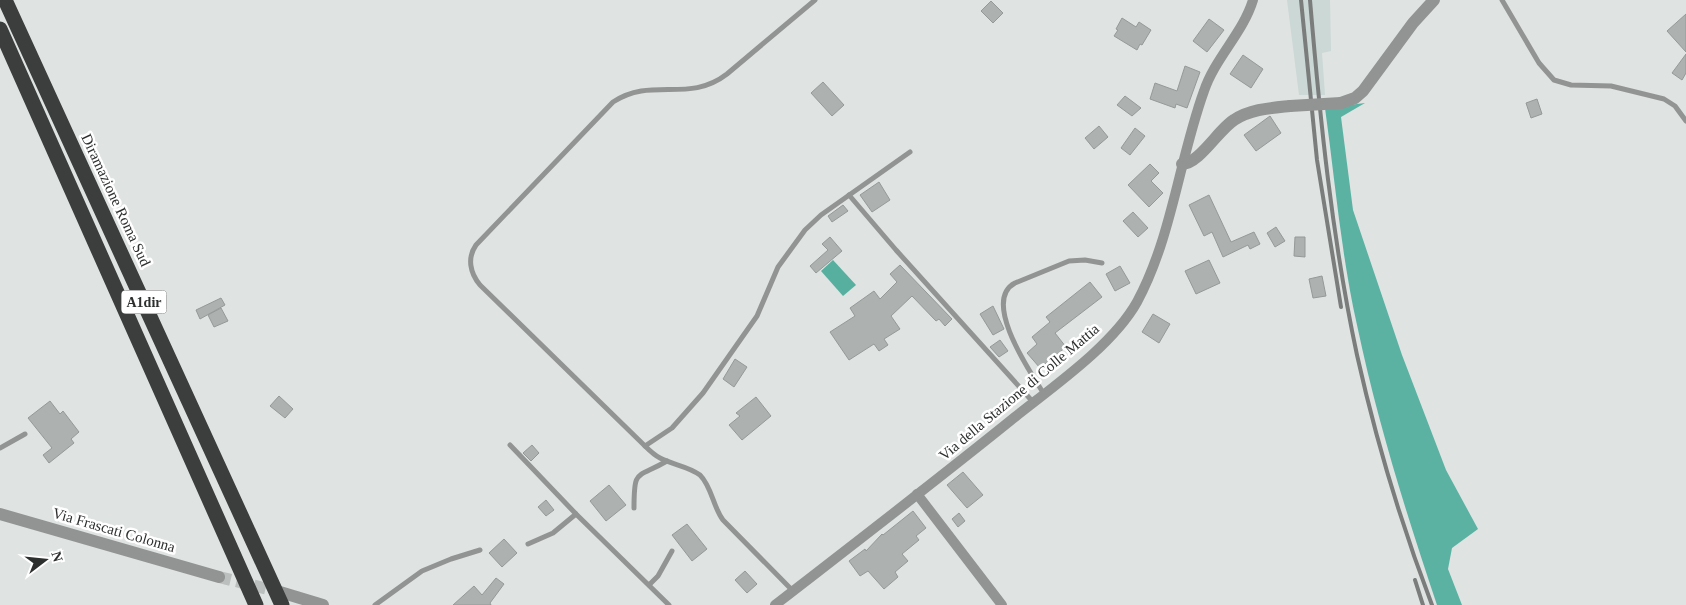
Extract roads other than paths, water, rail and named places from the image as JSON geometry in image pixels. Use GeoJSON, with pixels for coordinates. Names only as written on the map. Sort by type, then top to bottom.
{"type":"FeatureCollection","features":[{"type":"Feature","properties":{"kind":"highway","name":"Diramazione Roma Sud"},"geometry":{"type":"LineString","coordinates":[[5,0],[281,598]]}},
{"type":"Feature","properties":{"kind":"highway","name":"A1dir"},"geometry":{"type":"LineString","coordinates":[[0,29],[256,605]]}},
{"type":"Feature","properties":{"kind":"street","name":"Via della Stazione di Colle Mattia"},"geometry":{"type":"LineString","coordinates":[[775,605],[1044,394],[1111,336],[1134,307],[1161,241],[1192,127],[1209,78],[1247,16],[1253,0]]}},
{"type":"Feature","properties":{"kind":"street"},"geometry":{"type":"LineString","coordinates":[[1182,164],[1198,156],[1222,128],[1241,116],[1260,110],[1290,106],[1341,104],[1355,98],[1364,90],[1413,23],[1434,0]]}},
{"type":"Feature","properties":{"kind":"street"},"geometry":{"type":"LineString","coordinates":[[917,494],[1002,605]]}},
{"type":"Feature","properties":{"kind":"street","name":"Via Frascati Colonna"},"geometry":{"type":"LineString","coordinates":[[0,514],[219,577]]}},
{"type":"Feature","properties":{"kind":"street"},"geometry":{"type":"LineString","coordinates":[[281,598],[324,605]]}},
{"type":"Feature","properties":{"kind":"lane"},"geometry":{"type":"LineString","coordinates":[[793,591],[723,520],[701,476],[693,470],[658,457],[645,446],[480,285],[472,273],[470,264],[472,252],[476,245],[613,102],[625,94],[639,90],[690,90],[712,83],[727,74],[815,0]]}},
{"type":"Feature","properties":{"kind":"lane"},"geometry":{"type":"LineString","coordinates":[[1502,0],[1539,63],[1554,80],[1571,85],[1611,86],[1664,99],[1675,106],[1686,121]]}},
{"type":"Feature","properties":{"kind":"lane"},"geometry":{"type":"LineString","coordinates":[[645,446],[672,428],[700,397],[756,316],[778,268],[794,243],[816,219],[910,152]]}},
{"type":"Feature","properties":{"kind":"lane"},"geometry":{"type":"LineString","coordinates":[[848,195],[1033,402]]}},
{"type":"Feature","properties":{"kind":"lane"},"geometry":{"type":"LineString","coordinates":[[1044,394],[1025,365],[1012,339],[1004,306],[1005,292],[1015,284],[1069,261],[1085,260],[1102,263]]}},
{"type":"Feature","properties":{"kind":"lane"},"geometry":{"type":"LineString","coordinates":[[0,448],[25,434]]}},
{"type":"Feature","properties":{"kind":"lane"},"geometry":{"type":"LineString","coordinates":[[510,445],[576,514],[669,605]]}},
{"type":"Feature","properties":{"kind":"lane"},"geometry":{"type":"LineString","coordinates":[[634,508],[634,484],[637,478],[667,461]]}},
{"type":"Feature","properties":{"kind":"lane"},"geometry":{"type":"LineString","coordinates":[[528,544],[553,533],[576,514]]}},
{"type":"Feature","properties":{"kind":"lane"},"geometry":{"type":"LineString","coordinates":[[375,605],[422,571],[480,550]]}},
{"type":"Feature","properties":{"kind":"lane"},"geometry":{"type":"LineString","coordinates":[[649,586],[658,576],[672,551]]}},
{"type":"Feature","properties":{"kind":"tunnel"},"geometry":{"type":"LineString","coordinates":[[219,577],[280,592]]}},
{"type":"Feature","properties":{"kind":"railway"},"geometry":{"type":"LineString","coordinates":[[1301,0],[1317,160],[1341,307]]}},
{"type":"Feature","properties":{"kind":"railway"},"geometry":{"type":"LineString","coordinates":[[1310,0],[1328,178],[1348,311],[1372,419],[1390,482],[1432,605]]}},
{"type":"Feature","properties":{"kind":"railway"},"geometry":{"type":"LineString","coordinates":[[1415,580],[1423,605]]}}]}
